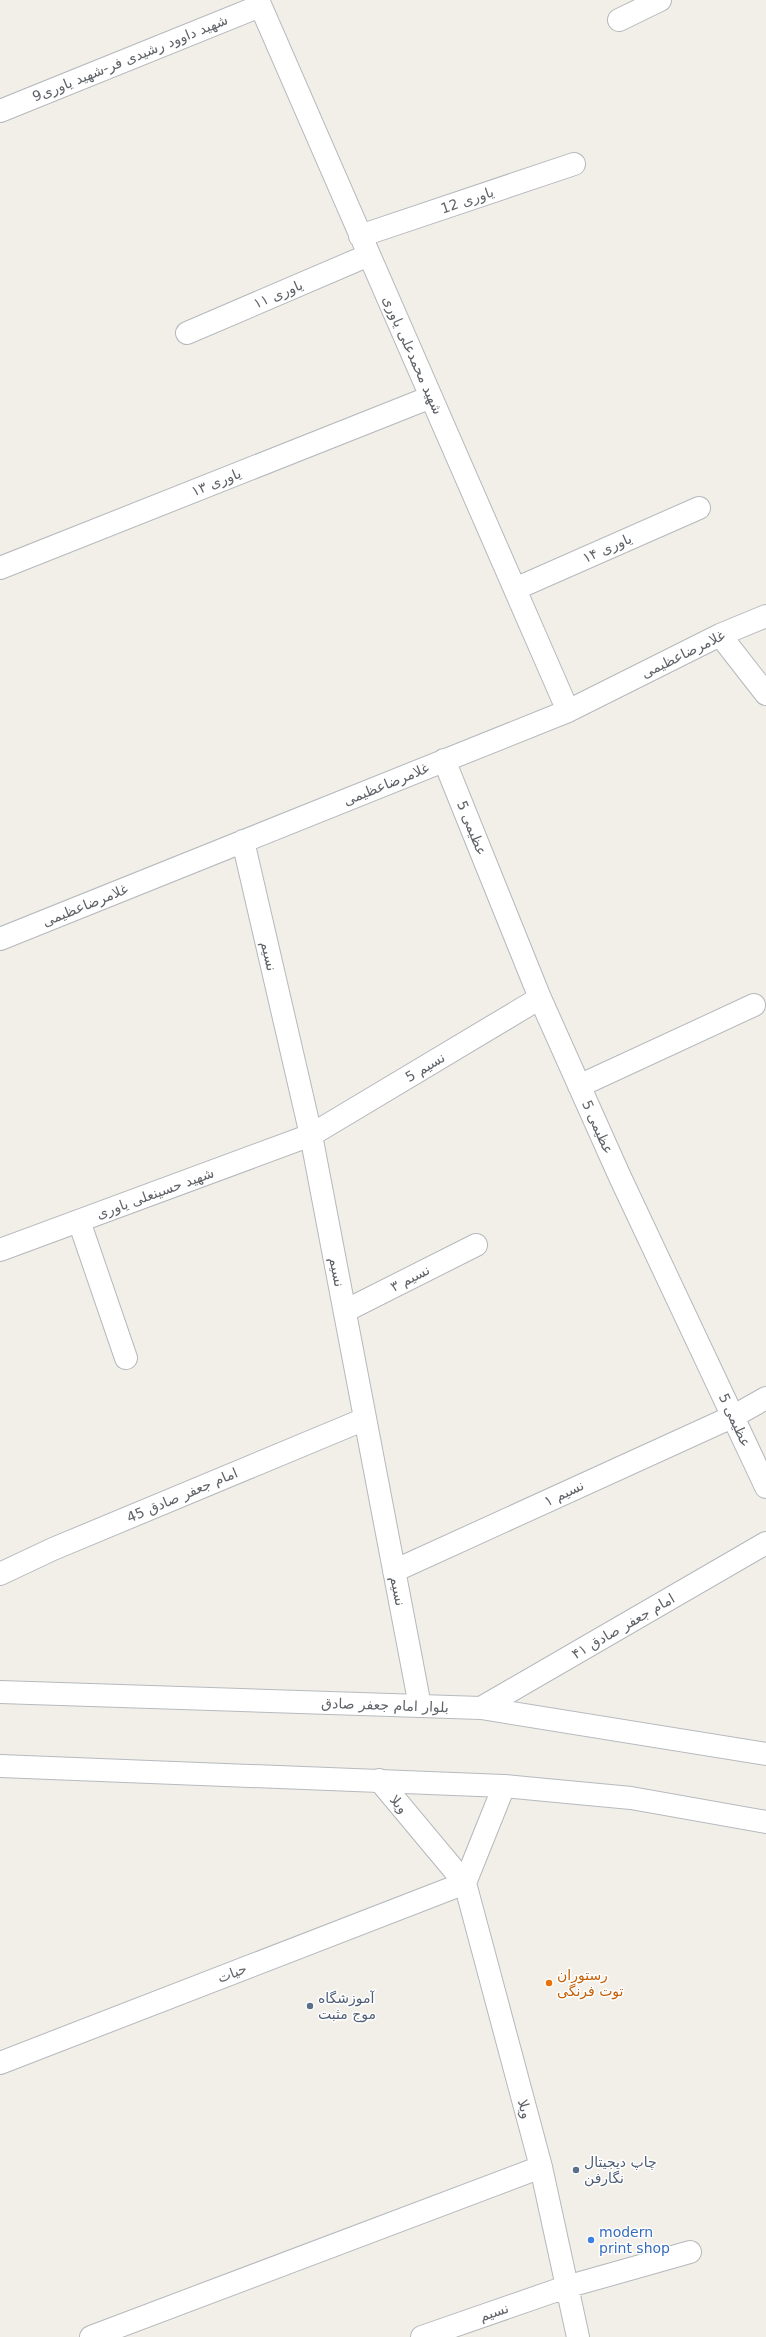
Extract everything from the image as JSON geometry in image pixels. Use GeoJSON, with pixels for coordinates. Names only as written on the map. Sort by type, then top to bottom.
{"type":"FeatureCollection","features":[{"type":"Feature","properties":{"kind":"street"},"geometry":{"type":"LineString","coordinates":[[618,20],[660,0]]}},
{"type":"Feature","properties":{"kind":"street","name":"شهید داوود رشیدی فر-شهید یاوری9"},"geometry":{"type":"LineString","coordinates":[[0,111],[259,3]]}},
{"type":"Feature","properties":{"kind":"street","name":"شهید محمدعلی یاوری"},"geometry":{"type":"LineString","coordinates":[[259,3],[568,711]]}},
{"type":"Feature","properties":{"kind":"street","name":"یاوری 12"},"geometry":{"type":"LineString","coordinates":[[360,236],[574,164]]}},
{"type":"Feature","properties":{"kind":"street","name":"یاوری ۱۱"},"geometry":{"type":"LineString","coordinates":[[187,333],[369,255]]}},
{"type":"Feature","properties":{"kind":"street","name":"یاوری ۱۳"},"geometry":{"type":"LineString","coordinates":[[0,568],[431,397]]}},
{"type":"Feature","properties":{"kind":"street","name":"یاوری ۱۴"},"geometry":{"type":"LineString","coordinates":[[515,589],[699,508]]}},
{"type":"Feature","properties":{"kind":"street","name":"غلامرضاعظیمی"},"geometry":{"type":"LineString","coordinates":[[0,939],[568,711],[720,635],[766,616]]}},
{"type":"Feature","properties":{"kind":"street"},"geometry":{"type":"LineString","coordinates":[[720,635],[766,694]]}},
{"type":"Feature","properties":{"kind":"street","name":"عظیمی 5"},"geometry":{"type":"LineString","coordinates":[[444,760],[540,998],[579,1086],[766,1487]]}},
{"type":"Feature","properties":{"kind":"street","name":"نسیم"},"geometry":{"type":"LineString","coordinates":[[243,841],[311,1135],[420,1706]]}},
{"type":"Feature","properties":{"kind":"street","name":"نسیم 5"},"geometry":{"type":"LineString","coordinates":[[311,1135],[540,998]]}},
{"type":"Feature","properties":{"kind":"street"},"geometry":{"type":"LineString","coordinates":[[579,1086],[754,1005]]}},
{"type":"Feature","properties":{"kind":"street","name":"شهید حسینعلی یاوری"},"geometry":{"type":"LineString","coordinates":[[0,1250],[311,1135]]}},
{"type":"Feature","properties":{"kind":"street"},"geometry":{"type":"LineString","coordinates":[[79,1221],[126,1358]]}},
{"type":"Feature","properties":{"kind":"street","name":"نسیم ۳"},"geometry":{"type":"LineString","coordinates":[[344,1311],[476,1245]]}},
{"type":"Feature","properties":{"kind":"street","name":"نسیم ۱"},"geometry":{"type":"LineString","coordinates":[[394,1571],[734,1416],[766,1398]]}},
{"type":"Feature","properties":{"kind":"street","name":"امام جعفر صادق 45"},"geometry":{"type":"LineString","coordinates":[[0,1574],[53,1549],[365,1419]]}},
{"type":"Feature","properties":{"kind":"street","name":"امام جعفر صادق ۴۱"},"geometry":{"type":"LineString","coordinates":[[481,1708],[766,1543]]}},
{"type":"Feature","properties":{"kind":"street","name":"بلوار امام جعفر صادق"},"geometry":{"type":"LineString","coordinates":[[0,1692],[481,1708],[766,1754]]}},
{"type":"Feature","properties":{"kind":"street"},"geometry":{"type":"LineString","coordinates":[[0,1766],[504,1786],[632,1798],[766,1822]]}},
{"type":"Feature","properties":{"kind":"street","name":"ویلا"},"geometry":{"type":"LineString","coordinates":[[379,1780],[465,1883],[541,2167],[578,2337]]}},
{"type":"Feature","properties":{"kind":"street"},"geometry":{"type":"LineString","coordinates":[[465,1883],[504,1786]]}},
{"type":"Feature","properties":{"kind":"street","name":"حیات"},"geometry":{"type":"LineString","coordinates":[[0,2063],[465,1883]]}},
{"type":"Feature","properties":{"kind":"street"},"geometry":{"type":"LineString","coordinates":[[91,2337],[541,2167]]}},
{"type":"Feature","properties":{"kind":"street","name":"نسیم"},"geometry":{"type":"LineString","coordinates":[[422,2337],[566,2287],[690,2252]]}},
{"type":"Feature","properties":{"kind":"place","name":"رستوران توت فرنگی"},"geometry":{"type":"Point","coordinates":[549,1983]}},
{"type":"Feature","properties":{"kind":"place","name":"آموزشگاه موج مثبت"},"geometry":{"type":"Point","coordinates":[310,2006]}},
{"type":"Feature","properties":{"kind":"place","name":"چاپ دیجیتال نگارفن"},"geometry":{"type":"Point","coordinates":[576,2170]}},
{"type":"Feature","properties":{"kind":"place","name":"modern print shop"},"geometry":{"type":"Point","coordinates":[591,2240]}}]}
